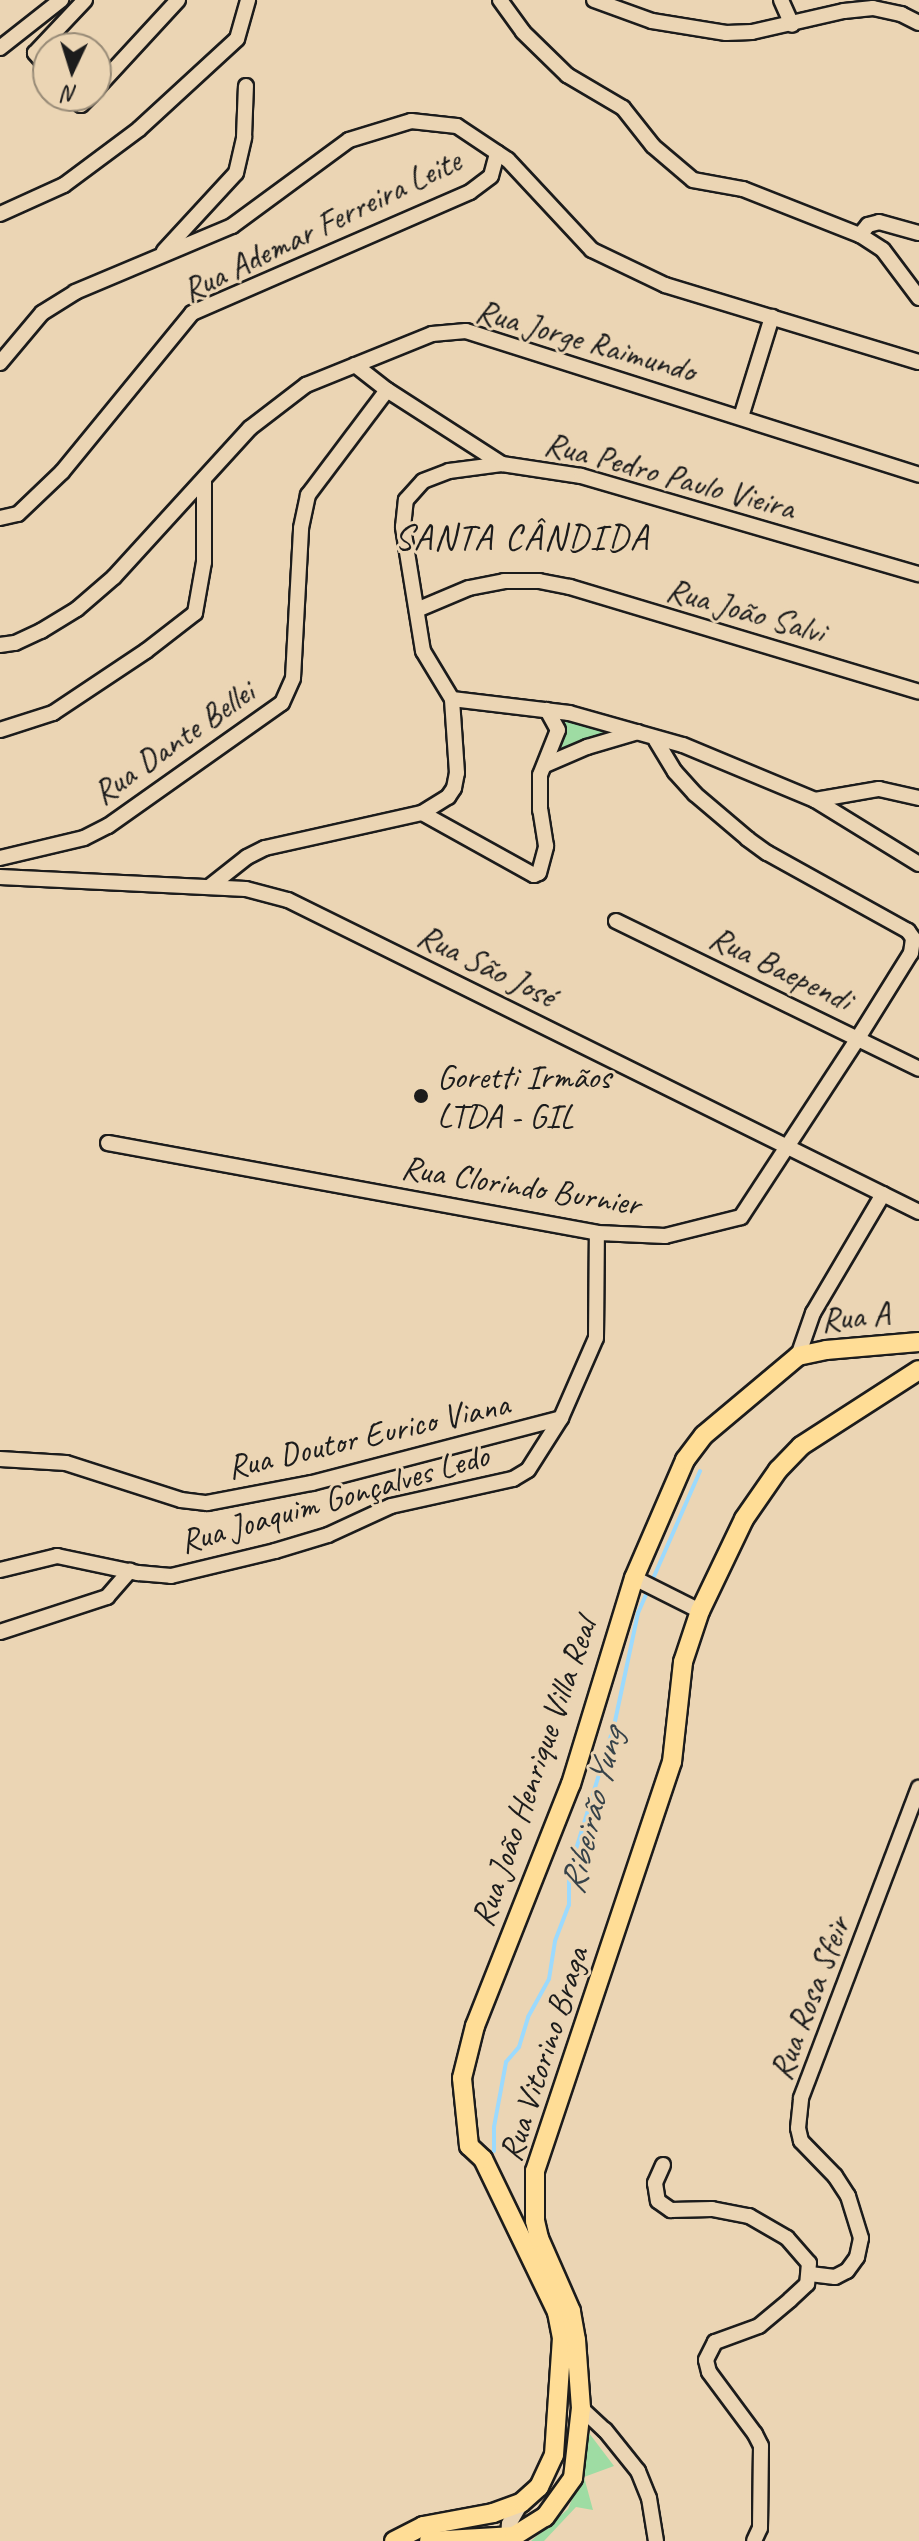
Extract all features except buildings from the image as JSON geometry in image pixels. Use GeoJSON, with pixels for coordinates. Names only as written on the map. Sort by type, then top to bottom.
{"type":"FeatureCollection","features":[{"type":"Feature","properties":{"kind":"main road","name":"Rua A"},"geometry":{"type":"LineString","coordinates":[[798,1356],[826,1350],[919,1343]]}},
{"type":"Feature","properties":{"kind":"main road","name":"Rua João Henrique Villa Real"},"geometry":{"type":"LineString","coordinates":[[521,2503],[547,2473],[556,2442],[562,2338],[557,2312],[540,2276],[483,2159],[469,2146],[462,2078],[475,2026],[571,1784],[638,1579],[693,1449],[704,1435],[798,1356]]}},
{"type":"Feature","properties":{"kind":"main road","name":"Rua Vitorino Braga"},"geometry":{"type":"LineString","coordinates":[[508,2539],[545,2517],[573,2478],[581,2408],[571,2311],[551,2270],[535,2221],[535,2171],[672,1762],[683,1662],[700,1611],[744,1519],[778,1470],[801,1446],[916,1374]]}},
{"type":"Feature","properties":{"kind":"main road"},"geometry":{"type":"LineString","coordinates":[[394,2541],[423,2526],[493,2513],[521,2503]]}},
{"type":"Feature","properties":{"kind":"main road"},"geometry":{"type":"LineString","coordinates":[[429,2541],[508,2539]]}},
{"type":"Feature","properties":{"kind":"street"},"geometry":{"type":"LineString","coordinates":[[0,48],[61,0]]}},
{"type":"Feature","properties":{"kind":"street"},"geometry":{"type":"LineString","coordinates":[[55,32],[85,0]]}},
{"type":"Feature","properties":{"kind":"street"},"geometry":{"type":"LineString","coordinates":[[112,72],[178,0]]}},
{"type":"Feature","properties":{"kind":"street"},"geometry":{"type":"LineString","coordinates":[[0,214],[64,185],[139,129],[237,39],[248,0]]}},
{"type":"Feature","properties":{"kind":"street"},"geometry":{"type":"LineString","coordinates":[[500,0],[523,32],[567,75],[623,108],[653,146],[693,180],[743,189],[860,235],[883,250],[919,298]]}},
{"type":"Feature","properties":{"kind":"street"},"geometry":{"type":"LineString","coordinates":[[594,0],[652,21],[726,33],[792,25],[844,11],[873,8],[901,14],[919,23]]}},
{"type":"Feature","properties":{"kind":"street"},"geometry":{"type":"LineString","coordinates":[[781,0],[792,25]]}},
{"type":"Feature","properties":{"kind":"street"},"geometry":{"type":"LineString","coordinates":[[161,254],[236,173],[244,137],[246,86]]}},
{"type":"Feature","properties":{"kind":"street"},"geometry":{"type":"LineString","coordinates":[[0,363],[42,313],[75,292],[232,226],[349,140],[375,129],[411,121],[457,126],[508,160],[592,250],[665,285],[919,362]]}},
{"type":"Feature","properties":{"kind":"street","name":"Rua Ademar Ferreira Leite"},"geometry":{"type":"LineString","coordinates":[[0,518],[18,514],[62,472],[192,313],[470,192],[491,176],[497,153]]}},
{"type":"Feature","properties":{"kind":"street"},"geometry":{"type":"LineString","coordinates":[[860,235],[868,225],[879,222],[919,233]]}},
{"type":"Feature","properties":{"kind":"street"},"geometry":{"type":"LineString","coordinates":[[741,417],[772,317]]}},
{"type":"Feature","properties":{"kind":"street","name":"Rua Jorge Raimundo"},"geometry":{"type":"LineString","coordinates":[[0,645],[15,643],[41,631],[77,609],[114,577],[165,517],[204,481],[261,419],[306,385],[432,334],[466,331],[919,475]]}},
{"type":"Feature","properties":{"kind":"street"},"geometry":{"type":"LineString","coordinates":[[355,365],[387,390],[502,464]]}},
{"type":"Feature","properties":{"kind":"street","name":"Rua Dante Bellei"},"geometry":{"type":"LineString","coordinates":[[0,858],[84,838],[108,826],[282,703],[293,678],[301,528],[308,495],[387,390]]}},
{"type":"Feature","properties":{"kind":"street","name":"Rua Pedro Paulo Vieira"},"geometry":{"type":"LineString","coordinates":[[209,887],[265,848],[422,813],[448,797],[454,788],[457,773],[452,699],[423,651],[419,609],[411,584],[403,527],[406,500],[423,481],[436,475],[502,464],[581,476],[919,574]]}},
{"type":"Feature","properties":{"kind":"street"},"geometry":{"type":"LineString","coordinates":[[0,730],[53,713],[146,651],[195,613],[204,562],[204,481]]}},
{"type":"Feature","properties":{"kind":"street","name":"Rua João Salvi"},"geometry":{"type":"LineString","coordinates":[[419,609],[469,588],[504,581],[539,581],[570,587],[919,692]]}},
{"type":"Feature","properties":{"kind":"street"},"geometry":{"type":"LineString","coordinates":[[452,699],[547,710],[683,745],[815,800],[919,864]]}},
{"type":"Feature","properties":{"kind":"street"},"geometry":{"type":"LineString","coordinates":[[422,813],[534,875],[539,873],[546,846],[539,789],[558,730],[547,710]]}},
{"type":"Feature","properties":{"kind":"street"},"geometry":{"type":"LineString","coordinates":[[545,765],[587,747],[640,732]]}},
{"type":"Feature","properties":{"kind":"street","name":"Rua Clorindo Burnier"},"geometry":{"type":"LineString","coordinates":[[108,1143],[597,1233],[665,1236],[741,1217],[911,953],[913,938],[908,931],[767,853],[748,839],[695,794],[675,772],[656,740]]}},
{"type":"Feature","properties":{"kind":"street"},"geometry":{"type":"LineString","coordinates":[[815,800],[852,791],[879,789],[919,798]]}},
{"type":"Feature","properties":{"kind":"street","name":"Rua São José"},"geometry":{"type":"LineString","coordinates":[[0,877],[246,889],[288,900],[919,1212]]}},
{"type":"Feature","properties":{"kind":"street","name":"Rua Baependi"},"geometry":{"type":"LineString","coordinates":[[616,921],[919,1069]]}},
{"type":"Feature","properties":{"kind":"street"},"geometry":{"type":"LineString","coordinates":[[798,1356],[808,1327],[883,1194]]}},
{"type":"Feature","properties":{"kind":"street","name":"Rua Doutor Eurico Viana"},"geometry":{"type":"LineString","coordinates":[[0,1459],[66,1463],[181,1500],[207,1503],[312,1483],[561,1418],[596,1338],[597,1233]]}},
{"type":"Feature","properties":{"kind":"street"},"geometry":{"type":"LineString","coordinates":[[808,1327],[826,1350]]}},
{"type":"Feature","properties":{"kind":"street","name":"Rua Joaquim Gonçalves Ledo"},"geometry":{"type":"LineString","coordinates":[[0,1570],[57,1556],[171,1576],[249,1558],[328,1535],[391,1506],[513,1479],[538,1459],[561,1418]]}},
{"type":"Feature","properties":{"kind":"street"},"geometry":{"type":"LineString","coordinates":[[0,1632],[107,1597],[130,1571]]}},
{"type":"Feature","properties":{"kind":"street"},"geometry":{"type":"LineString","coordinates":[[638,1579],[700,1611]]}},
{"type":"Feature","properties":{"kind":"street","name":"Rua Rosa Sfeir"},"geometry":{"type":"LineString","coordinates":[[810,2274],[835,2277],[847,2271],[861,2248],[861,2238],[848,2196],[835,2176],[801,2141],[798,2128],[801,2098],[919,1788]]}},
{"type":"Feature","properties":{"kind":"street"},"geometry":{"type":"LineString","coordinates":[[663,2165],[655,2183],[658,2201],[671,2210],[721,2209],[749,2216],[787,2238],[803,2254],[810,2274],[800,2291],[759,2326],[715,2342],[706,2360],[709,2372],[761,2446],[760,2528],[754,2541]]}},
{"type":"Feature","properties":{"kind":"street"},"geometry":{"type":"LineString","coordinates":[[581,2408],[605,2430],[638,2471],[649,2498],[656,2541]]}},
{"type":"Feature","properties":{"kind":"street"},"geometry":{"type":"LineString","coordinates":[[508,2539],[511,2519],[521,2503]]}},
{"type":"Feature","properties":{"kind":"green space"},"geometry":{"type":"Polygon","coordinates":[[[558,718],[623,729],[559,753],[555,752],[558,718]]]}},
{"type":"Feature","properties":{"kind":"green space"},"geometry":{"type":"Polygon","coordinates":[[[585,2433],[589,2433],[614,2466],[584,2477],[593,2510],[576,2507],[544,2541],[531,2541],[568,2509],[579,2482],[585,2433]]]}},
{"type":"Feature","properties":{"kind":"waterway","name":"Ribeirão Yung"},"geometry":{"type":"LineString","coordinates":[[494,2151],[494,2127],[506,2062],[519,2047],[528,2017],[549,1979],[555,1941],[569,1905],[569,1872],[614,1726],[638,1613],[700,1471]]}},
{"type":"Feature","properties":{"kind":"place","name":"Goretti Irmãos LTDA - GIL"},"geometry":{"type":"Point","coordinates":[421,1096]}},
{"type":"Feature","properties":{"kind":"district","name":"SANTA CÂNDIDA"},"geometry":{"type":"Point","coordinates":[522,538]}}]}
